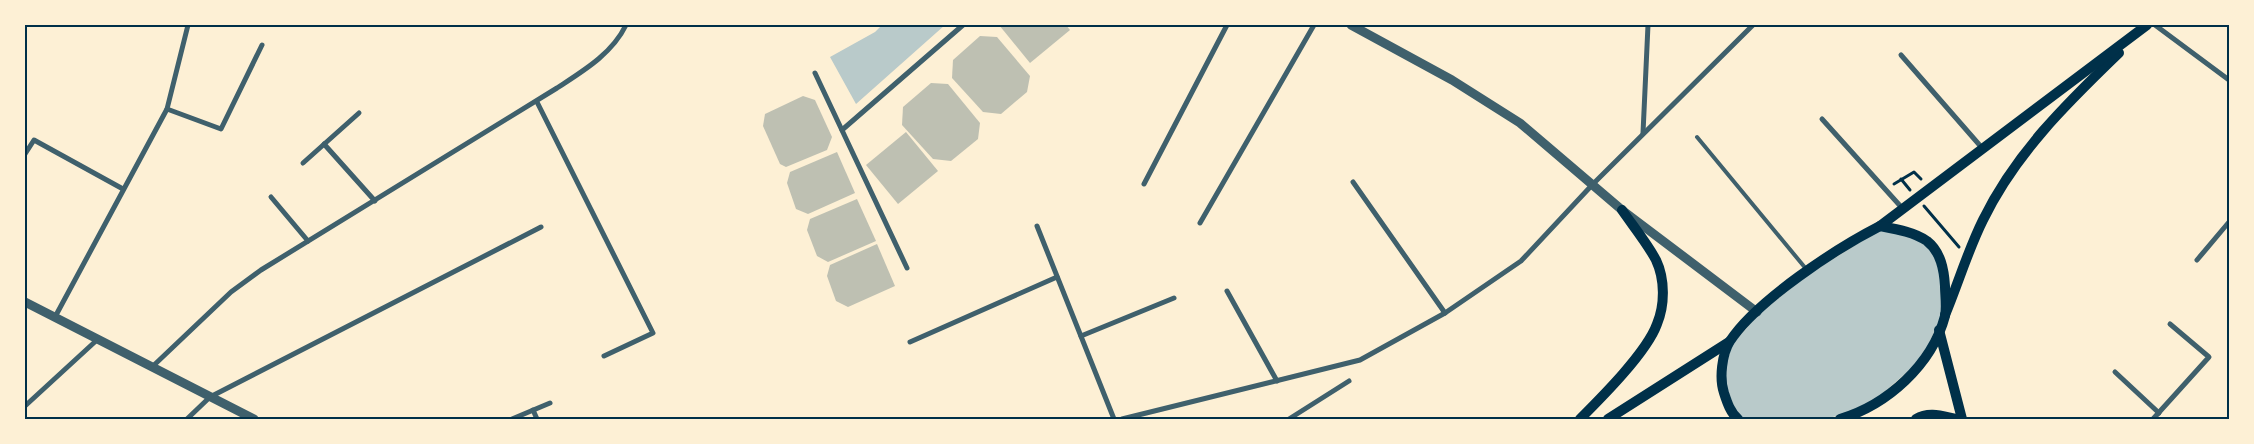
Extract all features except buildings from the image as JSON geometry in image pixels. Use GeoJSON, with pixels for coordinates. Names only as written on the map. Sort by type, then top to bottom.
{"type":"FeatureCollection","features":[{"type":"Feature","properties":{"kind":"main road"},"geometry":{"type":"LineString","coordinates":[[1608,419],[1729,342],[1757,312],[1808,271],[1838,250],[1880,226],[2147,25]]}},
{"type":"Feature","properties":{"kind":"main road"},"geometry":{"type":"LineString","coordinates":[[1840,419],[1854,415],[1876,404],[1898,387],[1915,370],[1929,350],[1945,315],[1982,221],[2019,159],[2060,110],[2147,25]]}},
{"type":"Feature","properties":{"kind":"main road"},"geometry":{"type":"LineString","coordinates":[[1580,419],[1640,352],[1657,324],[1661,307],[1662,280],[1656,261],[1622,210]]}},
{"type":"Feature","properties":{"kind":"main road"},"geometry":{"type":"LineString","coordinates":[[1880,226],[1908,232],[1928,242],[1942,260],[1945,315]]}},
{"type":"Feature","properties":{"kind":"main road"},"geometry":{"type":"LineString","coordinates":[[1938,330],[1962,419]]}},
{"type":"Feature","properties":{"kind":"main road"},"geometry":{"type":"LineString","coordinates":[[1729,342],[1722,366],[1722,387],[1728,405],[1738,419]]}},
{"type":"Feature","properties":{"kind":"main road"},"geometry":{"type":"LineString","coordinates":[[1916,419],[1923,415],[1937,414],[1956,419]]}},
{"type":"Feature","properties":{"kind":"street"},"geometry":{"type":"LineString","coordinates":[[55,316],[167,109],[188,25]]}},
{"type":"Feature","properties":{"kind":"street"},"geometry":{"type":"LineString","coordinates":[[152,367],[231,292],[261,270],[537,102],[593,64],[610,48],[626,25]]}},
{"type":"Feature","properties":{"kind":"street"},"geometry":{"type":"LineString","coordinates":[[842,130],[963,25]]}},
{"type":"Feature","properties":{"kind":"street"},"geometry":{"type":"LineString","coordinates":[[1144,184],[1227,25]]}},
{"type":"Feature","properties":{"kind":"street"},"geometry":{"type":"LineString","coordinates":[[1200,223],[1314,25]]}},
{"type":"Feature","properties":{"kind":"street"},"geometry":{"type":"LineString","coordinates":[[1351,25],[1452,80],[1520,123],[1622,210],[1757,312]]}},
{"type":"Feature","properties":{"kind":"street"},"geometry":{"type":"LineString","coordinates":[[1643,133],[1648,25]]}},
{"type":"Feature","properties":{"kind":"street"},"geometry":{"type":"LineString","coordinates":[[1122,419],[1360,360],[1445,313],[1521,261],[1643,133],[1753,25]]}},
{"type":"Feature","properties":{"kind":"street"},"geometry":{"type":"LineString","coordinates":[[2155,25],[2229,80]]}},
{"type":"Feature","properties":{"kind":"street"},"geometry":{"type":"LineString","coordinates":[[167,109],[221,129],[262,45]]}},
{"type":"Feature","properties":{"kind":"street"},"geometry":{"type":"LineString","coordinates":[[1901,55],[1983,148]]}},
{"type":"Feature","properties":{"kind":"street"},"geometry":{"type":"LineString","coordinates":[[815,72],[907,268]]}},
{"type":"Feature","properties":{"kind":"street"},"geometry":{"type":"LineString","coordinates":[[537,102],[653,333],[604,356]]}},
{"type":"Feature","properties":{"kind":"street"},"geometry":{"type":"LineString","coordinates":[[303,163],[359,113]]}},
{"type":"Feature","properties":{"kind":"street"},"geometry":{"type":"LineString","coordinates":[[1822,119],[1903,209]]}},
{"type":"Feature","properties":{"kind":"street"},"geometry":{"type":"LineString","coordinates":[[25,154],[34,140],[123,189]]}},
{"type":"Feature","properties":{"kind":"street"},"geometry":{"type":"LineString","coordinates":[[324,144],[375,201]]}},
{"type":"Feature","properties":{"kind":"street"},"geometry":{"type":"LineString","coordinates":[[1353,182],[1445,313]]}},
{"type":"Feature","properties":{"kind":"street"},"geometry":{"type":"LineString","coordinates":[[271,197],[308,241]]}},
{"type":"Feature","properties":{"kind":"street"},"geometry":{"type":"LineString","coordinates":[[2197,260],[2229,222]]}},
{"type":"Feature","properties":{"kind":"street"},"geometry":{"type":"LineString","coordinates":[[1037,226],[1114,419]]}},
{"type":"Feature","properties":{"kind":"street"},"geometry":{"type":"LineString","coordinates":[[187,419],[210,396],[541,227]]}},
{"type":"Feature","properties":{"kind":"street"},"geometry":{"type":"LineString","coordinates":[[910,342],[1057,277]]}},
{"type":"Feature","properties":{"kind":"street"},"geometry":{"type":"LineString","coordinates":[[1227,291],[1277,380]]}},
{"type":"Feature","properties":{"kind":"street"},"geometry":{"type":"LineString","coordinates":[[1081,336],[1174,298]]}},
{"type":"Feature","properties":{"kind":"street"},"geometry":{"type":"LineString","coordinates":[[25,302],[254,419]]}},
{"type":"Feature","properties":{"kind":"street"},"geometry":{"type":"LineString","coordinates":[[2153,419],[2209,357],[2170,324]]}},
{"type":"Feature","properties":{"kind":"street"},"geometry":{"type":"LineString","coordinates":[[25,406],[99,339]]}},
{"type":"Feature","properties":{"kind":"street"},"geometry":{"type":"LineString","coordinates":[[2115,372],[2158,413]]}},
{"type":"Feature","properties":{"kind":"street"},"geometry":{"type":"LineString","coordinates":[[1289,419],[1349,381]]}},
{"type":"Feature","properties":{"kind":"street"},"geometry":{"type":"LineString","coordinates":[[512,419],[550,403]]}},
{"type":"Feature","properties":{"kind":"street"},"geometry":{"type":"LineString","coordinates":[[533,410],[537,419]]}},
{"type":"Feature","properties":{"kind":"lane"},"geometry":{"type":"LineString","coordinates":[[1697,137],[1808,271]]}},
{"type":"Feature","properties":{"kind":"path"},"geometry":{"type":"LineString","coordinates":[[1914,194],[1901,179],[1914,172],[1931,188]]}},
{"type":"Feature","properties":{"kind":"path"},"geometry":{"type":"LineString","coordinates":[[1920,201],[1964,254]]}},
{"type":"Feature","properties":{"kind":"shaded area"},"geometry":{"type":"Polygon","coordinates":[[[882,25],[945,25],[856,104],[830,57],[875,32],[882,25]]]}},
{"type":"Feature","properties":{"kind":"shaded area"},"geometry":{"type":"Polygon","coordinates":[[[1880,230],[1907,235],[1927,244],[1939,261],[1942,314],[1927,348],[1914,366],[1875,400],[1852,412],[1825,419],[1743,419],[1738,416],[1726,386],[1726,366],[1732,345],[1759,314],[1809,274],[1880,230]]]}}]}
